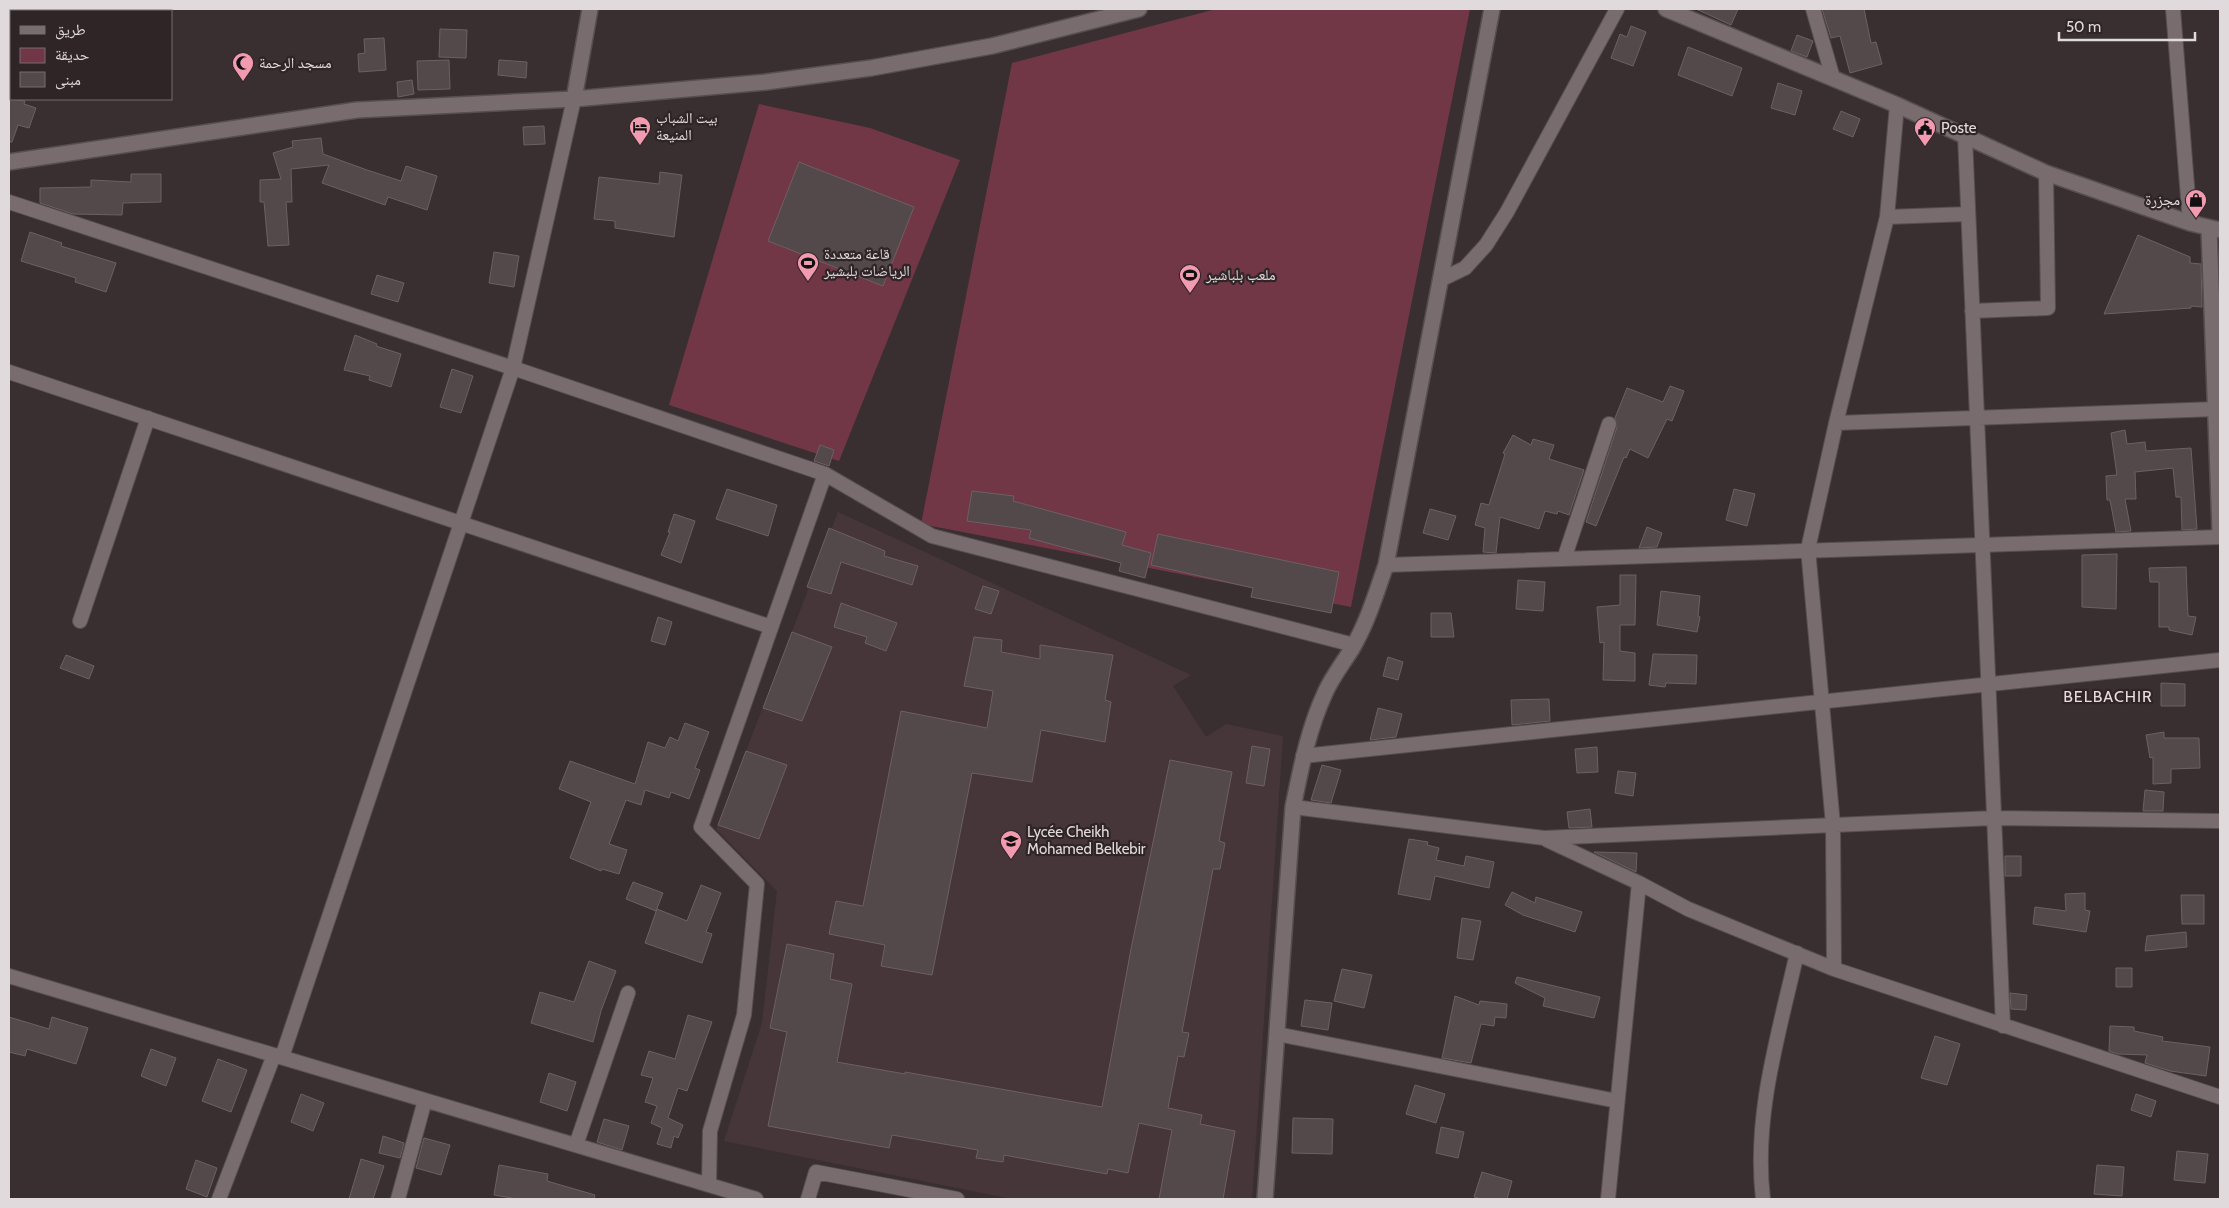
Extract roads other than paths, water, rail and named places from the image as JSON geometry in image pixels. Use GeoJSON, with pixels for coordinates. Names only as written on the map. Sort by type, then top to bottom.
{"type":"FeatureCollection","features":[{"type":"Feature","properties":{"kind":"street"},"geometry":{"type":"LineString","coordinates":[[220,1199],[278,1056],[514,368],[574,99],[590,9]]}},
{"type":"Feature","properties":{"kind":"street"},"geometry":{"type":"LineString","coordinates":[[9,162],[357,110],[574,99],[766,82],[871,68],[992,46],[1119,11],[1139,9]]}},
{"type":"Feature","properties":{"kind":"street"},"geometry":{"type":"LineString","coordinates":[[1265,1199],[1293,807],[1303,756],[1326,690],[1354,645],[1370,610],[1386,565],[1492,9]]}},
{"type":"Feature","properties":{"kind":"street"},"geometry":{"type":"LineString","coordinates":[[1440,280],[1465,268],[1486,245],[1507,212],[1617,9]]}},
{"type":"Feature","properties":{"kind":"street"},"geometry":{"type":"LineString","coordinates":[[1666,9],[1897,105],[2046,173],[2190,223],[2214,229],[2216,410],[2220,530]]}},
{"type":"Feature","properties":{"kind":"street"},"geometry":{"type":"LineString","coordinates":[[1813,9],[1833,78]]}},
{"type":"Feature","properties":{"kind":"street"},"geometry":{"type":"LineString","coordinates":[[2173,9],[2190,223]]}},
{"type":"Feature","properties":{"kind":"street"},"geometry":{"type":"LineString","coordinates":[[1834,969],[1832,826],[1808,549],[1836,423],[1887,217],[1897,105]]}},
{"type":"Feature","properties":{"kind":"street"},"geometry":{"type":"LineString","coordinates":[[1965,136],[2003,1026]]}},
{"type":"Feature","properties":{"kind":"street"},"geometry":{"type":"LineString","coordinates":[[1972,311],[2048,308],[2046,173]]}},
{"type":"Feature","properties":{"kind":"street"},"geometry":{"type":"LineString","coordinates":[[9,202],[514,368],[825,474],[932,536],[1354,645]]}},
{"type":"Feature","properties":{"kind":"street"},"geometry":{"type":"LineString","coordinates":[[1887,217],[1968,214]]}},
{"type":"Feature","properties":{"kind":"street"},"geometry":{"type":"LineString","coordinates":[[9,372],[771,627]]}},
{"type":"Feature","properties":{"kind":"street"},"geometry":{"type":"LineString","coordinates":[[1836,423],[2216,410]]}},
{"type":"Feature","properties":{"kind":"street"},"geometry":{"type":"LineString","coordinates":[[80,621],[148,418]]}},
{"type":"Feature","properties":{"kind":"street"},"geometry":{"type":"LineString","coordinates":[[1564,559],[1609,424]]}},
{"type":"Feature","properties":{"kind":"street"},"geometry":{"type":"LineString","coordinates":[[709,1185],[710,1131],[744,1015],[757,884],[701,827],[825,474]]}},
{"type":"Feature","properties":{"kind":"street"},"geometry":{"type":"LineString","coordinates":[[1386,565],[1808,549],[2220,537]]}},
{"type":"Feature","properties":{"kind":"street"},"geometry":{"type":"LineString","coordinates":[[1303,756],[2220,660]]}},
{"type":"Feature","properties":{"kind":"street"},"geometry":{"type":"LineString","coordinates":[[1293,807],[1544,838],[1994,818],[2220,821]]}},
{"type":"Feature","properties":{"kind":"street"},"geometry":{"type":"LineString","coordinates":[[1544,838],[1639,883],[1688,909],[1834,969],[2220,1096]]}},
{"type":"Feature","properties":{"kind":"street"},"geometry":{"type":"LineString","coordinates":[[1608,1199],[1639,883]]}},
{"type":"Feature","properties":{"kind":"street"},"geometry":{"type":"LineString","coordinates":[[1763,1199],[1760,1176],[1765,1095],[1797,953]]}},
{"type":"Feature","properties":{"kind":"street"},"geometry":{"type":"LineString","coordinates":[[9,976],[756,1199]]}},
{"type":"Feature","properties":{"kind":"street"},"geometry":{"type":"LineString","coordinates":[[576,1145],[628,993]]}},
{"type":"Feature","properties":{"kind":"street"},"geometry":{"type":"LineString","coordinates":[[1277,1034],[1617,1101]]}},
{"type":"Feature","properties":{"kind":"street"},"geometry":{"type":"LineString","coordinates":[[398,1199],[425,1100]]}},
{"type":"Feature","properties":{"kind":"street"},"geometry":{"type":"LineString","coordinates":[[808,1199],[816,1172],[957,1199]]}},
{"type":"Feature","properties":{"kind":"place","name":"مسجد الرحمة"},"geometry":{"type":"Point","coordinates":[243,82]}},
{"type":"Feature","properties":{"kind":"place","name":"بيت الشباب المنيعة"},"geometry":{"type":"Point","coordinates":[640,146]}},
{"type":"Feature","properties":{"kind":"place","name":"Poste"},"geometry":{"type":"Point","coordinates":[1925,147]}},
{"type":"Feature","properties":{"kind":"place","name":"مجزرة"},"geometry":{"type":"Point","coordinates":[2196,219]}},
{"type":"Feature","properties":{"kind":"place","name":"قاعة متعددة الرياضات بلبشير"},"geometry":{"type":"Point","coordinates":[808,282]}},
{"type":"Feature","properties":{"kind":"place","name":"ملعب بلباشير"},"geometry":{"type":"Point","coordinates":[1190,294]}},
{"type":"Feature","properties":{"kind":"place","name":"Lycée Cheikh Mohamed Belkebir"},"geometry":{"type":"Point","coordinates":[1011,860]}},
{"type":"Feature","properties":{"kind":"district","name":"BELBACHIR"},"geometry":{"type":"Point","coordinates":[2108,696]}}]}
